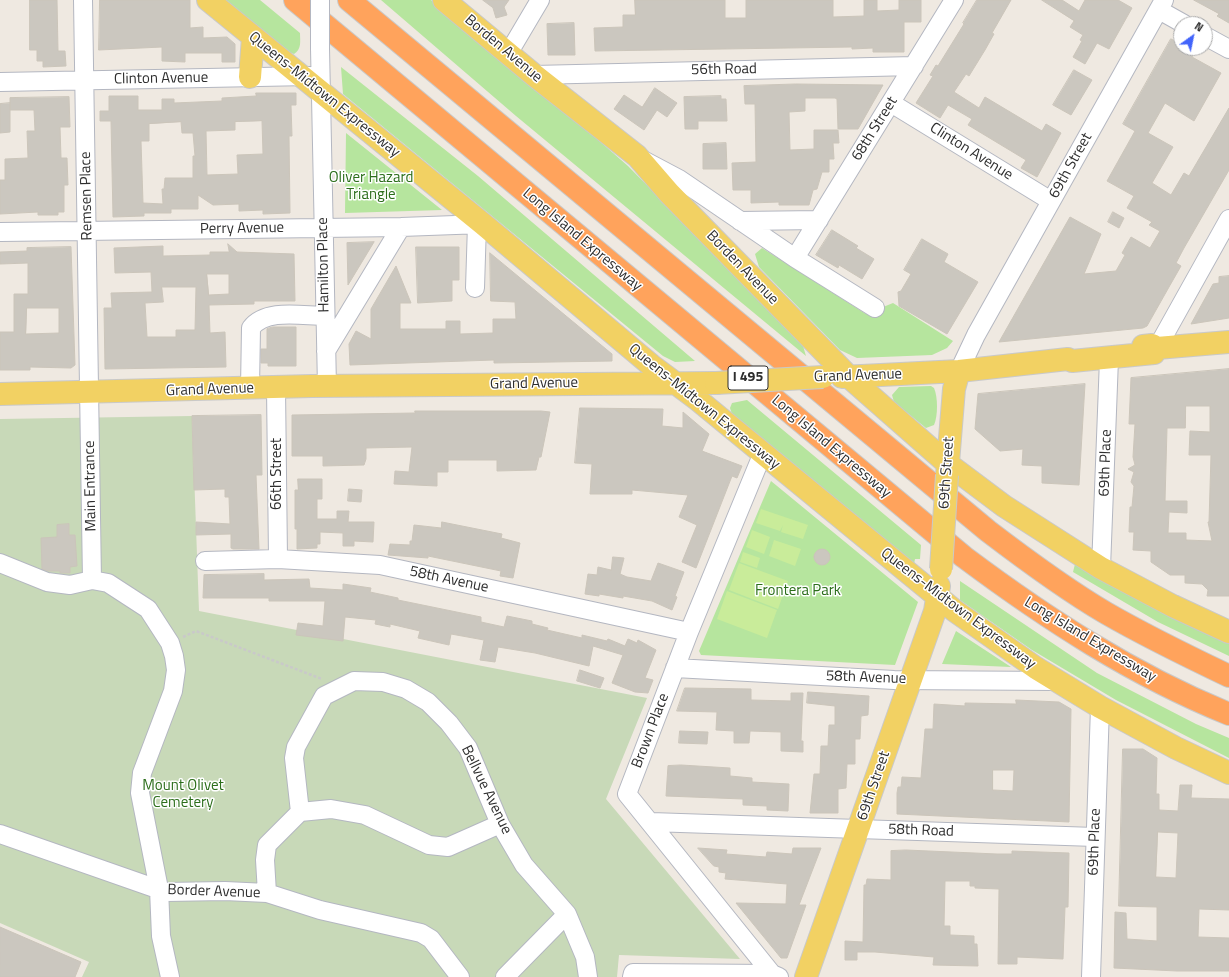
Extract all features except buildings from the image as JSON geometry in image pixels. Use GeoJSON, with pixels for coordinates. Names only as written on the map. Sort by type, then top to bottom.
{"type":"FeatureCollection","features":[{"type":"Feature","properties":{"kind":"highway","name":"Long Island Expressway"},"geometry":{"type":"LineString","coordinates":[[295,0],[964,557],[1039,612],[1123,663],[1229,714]]}},
{"type":"Feature","properties":{"kind":"highway","name":"I 495"},"geometry":{"type":"LineString","coordinates":[[349,0],[988,531],[1044,572],[1105,612],[1229,676]]}},
{"type":"Feature","properties":{"kind":"main road","name":"Queens-Midtown Expressway"},"geometry":{"type":"LineString","coordinates":[[208,0],[253,37],[314,82],[480,224],[938,598],[998,642],[1056,681],[1100,707],[1176,748],[1229,773]]}},
{"type":"Feature","properties":{"kind":"main road","name":"Borden Avenue"},"geometry":{"type":"LineString","coordinates":[[444,0],[508,54],[637,156],[670,193],[849,377]]}},
{"type":"Feature","properties":{"kind":"main road"},"geometry":{"type":"LineString","coordinates":[[250,77],[253,37]]}},
{"type":"Feature","properties":{"kind":"main road","name":"Grand Avenue"},"geometry":{"type":"LineString","coordinates":[[1068,359],[1072,354],[1152,345],[1158,348],[1229,342]]}},
{"type":"Feature","properties":{"kind":"main road"},"geometry":{"type":"LineString","coordinates":[[626,382],[627,344]]}},
{"type":"Feature","properties":{"kind":"main road","name":"Grand Avenue"},"geometry":{"type":"LineString","coordinates":[[0,394],[250,388],[626,382],[675,384],[716,383],[959,371],[1068,359],[1072,361],[1109,359],[1154,353],[1158,348]]}},
{"type":"Feature","properties":{"kind":"main road","name":"69th Street"},"geometry":{"type":"LineString","coordinates":[[806,977],[935,610],[938,598],[941,569],[954,389],[959,371]]}},
{"type":"Feature","properties":{"kind":"main road"},"geometry":{"type":"LineString","coordinates":[[849,377],[948,469],[1101,568],[1173,606],[1229,632]]}},
{"type":"Feature","properties":{"kind":"street","name":"Remsen Place"},"geometry":{"type":"LineString","coordinates":[[83,0],[90,393]]}},
{"type":"Feature","properties":{"kind":"street","name":"Hamilton Place"},"geometry":{"type":"LineString","coordinates":[[320,0],[320,48],[314,82],[323,228],[327,387]]}},
{"type":"Feature","properties":{"kind":"street"},"geometry":{"type":"LineString","coordinates":[[508,54],[540,0]]}},
{"type":"Feature","properties":{"kind":"street","name":"68th Street"},"geometry":{"type":"LineString","coordinates":[[795,258],[954,0]]}},
{"type":"Feature","properties":{"kind":"street"},"geometry":{"type":"LineString","coordinates":[[1162,5],[1175,16]]}},
{"type":"Feature","properties":{"kind":"street","name":"69th Street"},"geometry":{"type":"LineString","coordinates":[[959,371],[976,335],[1162,5]]}},
{"type":"Feature","properties":{"kind":"street"},"geometry":{"type":"LineString","coordinates":[[1213,40],[1229,49]]}},
{"type":"Feature","properties":{"kind":"street","name":"56th Road"},"geometry":{"type":"LineString","coordinates":[[534,75],[914,66]]}},
{"type":"Feature","properties":{"kind":"street","name":"Clinton Avenue"},"geometry":{"type":"LineString","coordinates":[[0,82],[250,77],[314,82]]}},
{"type":"Feature","properties":{"kind":"street","name":"Clinton Avenue"},"geometry":{"type":"LineString","coordinates":[[891,103],[1051,201]]}},
{"type":"Feature","properties":{"kind":"street","name":"Borden Avenue"},"geometry":{"type":"LineString","coordinates":[[637,156],[679,179],[795,258],[875,308]]}},
{"type":"Feature","properties":{"kind":"street"},"geometry":{"type":"LineString","coordinates":[[1158,348],[1229,219]]}},
{"type":"Feature","properties":{"kind":"street"},"geometry":{"type":"LineString","coordinates":[[740,221],[819,220]]}},
{"type":"Feature","properties":{"kind":"street"},"geometry":{"type":"LineString","coordinates":[[475,288],[480,224]]}},
{"type":"Feature","properties":{"kind":"street","name":"Perry Avenue"},"geometry":{"type":"LineString","coordinates":[[0,232],[402,227],[480,224]]}},
{"type":"Feature","properties":{"kind":"street"},"geometry":{"type":"LineString","coordinates":[[326,351],[402,227]]}},
{"type":"Feature","properties":{"kind":"street"},"geometry":{"type":"LineString","coordinates":[[250,388],[250,328],[256,321],[268,316],[325,316]]}},
{"type":"Feature","properties":{"kind":"street","name":"69th Place"},"geometry":{"type":"LineString","coordinates":[[1101,568],[1109,359]]}},
{"type":"Feature","properties":{"kind":"street","name":"66th Street"},"geometry":{"type":"LineString","coordinates":[[276,388],[278,560]]}},
{"type":"Feature","properties":{"kind":"street","name":"Main Entrance"},"geometry":{"type":"LineString","coordinates":[[90,393],[92,580]]}},
{"type":"Feature","properties":{"kind":"street","name":"Brown Place"},"geometry":{"type":"LineString","coordinates":[[762,455],[689,632],[627,794],[776,975]]}},
{"type":"Feature","properties":{"kind":"street","name":"58th Avenue"},"geometry":{"type":"LineString","coordinates":[[205,561],[278,560],[380,565],[689,632]]}},
{"type":"Feature","properties":{"kind":"street"},"geometry":{"type":"LineString","coordinates":[[0,563],[47,582],[70,585],[92,580],[108,584],[148,609],[167,637],[174,656],[176,670],[173,691],[142,773],[140,793],[159,889],[161,936],[170,977]]}},
{"type":"Feature","properties":{"kind":"street","name":"58th Avenue"},"geometry":{"type":"LineString","coordinates":[[675,668],[911,680],[1056,681]]}},
{"type":"Feature","properties":{"kind":"street","name":"Bellvue Avenue"},"geometry":{"type":"LineString","coordinates":[[300,812],[294,758],[296,747],[324,696],[354,681],[382,682],[396,685],[428,702],[449,722],[468,748],[500,824],[524,865],[567,914]]}},
{"type":"Feature","properties":{"kind":"street","name":"69th Place"},"geometry":{"type":"LineString","coordinates":[[1091,977],[1100,707]]}},
{"type":"Feature","properties":{"kind":"street"},"geometry":{"type":"LineString","coordinates":[[267,893],[265,860],[267,845],[300,812],[331,809],[365,815],[429,845],[448,848],[500,824]]}},
{"type":"Feature","properties":{"kind":"street","name":"58th Road"},"geometry":{"type":"LineString","coordinates":[[651,822],[1095,837]]}},
{"type":"Feature","properties":{"kind":"street","name":"Border Avenue"},"geometry":{"type":"LineString","coordinates":[[0,834],[166,892],[226,891],[267,893],[320,910],[421,933],[431,939],[460,977]]}},
{"type":"Feature","properties":{"kind":"street"},"geometry":{"type":"LineString","coordinates":[[505,977],[567,914],[585,957],[588,977]]}},
{"type":"Feature","properties":{"kind":"street"},"geometry":{"type":"LineString","coordinates":[[632,975],[776,975]]}},
{"type":"Feature","properties":{"kind":"path"},"geometry":{"type":"LineString","coordinates":[[196,631],[341,687]]}},
{"type":"Feature","properties":{"kind":"green space"},"geometry":{"type":"Polygon","coordinates":[[[226,0],[260,0],[300,33],[300,45],[297,52],[294,54],[289,52],[226,0]]]}},
{"type":"Feature","properties":{"kind":"green space"},"geometry":{"type":"Polygon","coordinates":[[[381,0],[431,0],[574,119],[628,166],[793,334],[803,346],[806,356],[516,116],[381,0]]]}},
{"type":"Feature","properties":{"kind":"green space"},"geometry":{"type":"Polygon","coordinates":[[[341,67],[478,176],[695,361],[675,362],[663,356],[343,94],[341,67]]]}},
{"type":"Feature","properties":{"kind":"green space","name":"Oliver Hazard Triangle"},"geometry":{"type":"Polygon","coordinates":[[[346,133],[442,210],[345,213],[346,133]]]}},
{"type":"Feature","properties":{"kind":"green space"},"geometry":{"type":"Polygon","coordinates":[[[762,248],[866,314],[893,303],[953,341],[947,348],[932,355],[857,358],[840,350],[759,267],[755,254],[762,248]]]}},
{"type":"Feature","properties":{"kind":"green space"},"geometry":{"type":"Polygon","coordinates":[[[931,386],[934,388],[936,396],[936,417],[934,425],[926,428],[894,402],[892,395],[899,387],[931,386]]]}},
{"type":"Feature","properties":{"kind":"green space"},"geometry":{"type":"Polygon","coordinates":[[[747,400],[921,545],[920,559],[915,559],[914,564],[732,414],[730,408],[732,403],[747,400]]]}},
{"type":"Feature","properties":{"kind":"green space","name":"Mount Olivet Cemetery"},"geometry":{"type":"Polygon","coordinates":[[[192,416],[199,611],[647,698],[606,799],[740,959],[619,955],[617,977],[82,977],[89,962],[0,923],[0,419],[192,416]]]}},
{"type":"Feature","properties":{"kind":"green space","name":"Frontera Park"},"geometry":{"type":"Polygon","coordinates":[[[771,481],[918,602],[895,665],[701,655],[699,651],[771,481]]]}},
{"type":"Feature","properties":{"kind":"green space"},"geometry":{"type":"Polygon","coordinates":[[[761,509],[808,525],[803,539],[781,532],[783,525],[780,531],[756,523],[761,509]]]}},
{"type":"Feature","properties":{"kind":"green space"},"geometry":{"type":"Polygon","coordinates":[[[752,530],[770,537],[764,554],[746,547],[752,530]]]}},
{"type":"Feature","properties":{"kind":"green space"},"geometry":{"type":"Polygon","coordinates":[[[774,540],[801,549],[795,566],[769,556],[774,540]]]}},
{"type":"Feature","properties":{"kind":"green space"},"geometry":{"type":"Polygon","coordinates":[[[743,552],[760,558],[757,568],[740,562],[743,552]]]}},
{"type":"Feature","properties":{"kind":"green space"},"geometry":{"type":"Polygon","coordinates":[[[739,563],[788,581],[778,609],[729,590],[739,563]]]}},
{"type":"Feature","properties":{"kind":"green space"},"geometry":{"type":"Polygon","coordinates":[[[1075,564],[1229,641],[1229,656],[1158,622],[1073,572],[1075,564]]]}},
{"type":"Feature","properties":{"kind":"green space"},"geometry":{"type":"Polygon","coordinates":[[[960,581],[1097,673],[1196,724],[1229,738],[1229,758],[1116,700],[1032,650],[960,600],[960,581]]]}},
{"type":"Feature","properties":{"kind":"green space"},"geometry":{"type":"Polygon","coordinates":[[[727,591],[777,610],[767,638],[717,619],[727,591]]]}},
{"type":"Feature","properties":{"kind":"green space"},"geometry":{"type":"Polygon","coordinates":[[[956,631],[1011,667],[942,664],[956,631]]]}}]}
